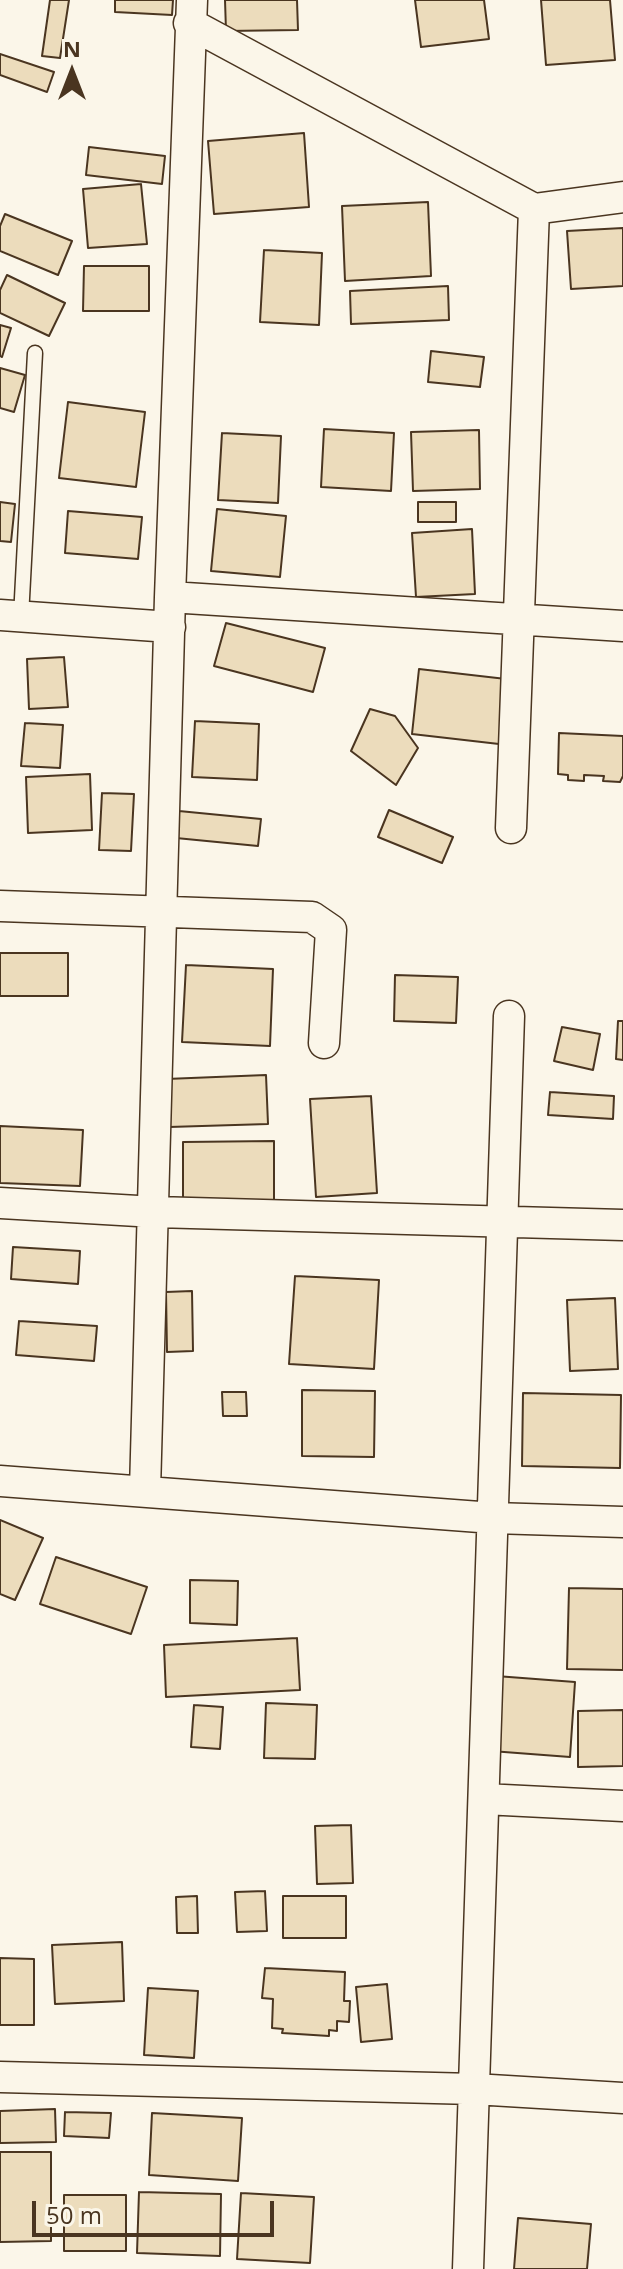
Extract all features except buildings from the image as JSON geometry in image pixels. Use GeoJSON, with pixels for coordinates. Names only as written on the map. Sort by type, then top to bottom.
{"type":"FeatureCollection","features":[{"type":"Feature","properties":{"kind":"street"},"geometry":{"type":"LineString","coordinates":[[145,1490],[191,11],[534,209],[623,197]]}},
{"type":"Feature","properties":{"kind":"street"},"geometry":{"type":"LineString","coordinates":[[511,828],[534,209]]}},
{"type":"Feature","properties":{"kind":"street"},"geometry":{"type":"LineString","coordinates":[[10,616],[170,612],[519,620],[623,626]]}},
{"type":"Feature","properties":{"kind":"street"},"geometry":{"type":"LineString","coordinates":[[0,906],[312,917],[331,930],[324,1043]]}},
{"type":"Feature","properties":{"kind":"street"},"geometry":{"type":"LineString","coordinates":[[468,2269],[509,1016]]}},
{"type":"Feature","properties":{"kind":"street"},"geometry":{"type":"LineString","coordinates":[[0,1203],[155,1212],[623,1225]]}},
{"type":"Feature","properties":{"kind":"street"},"geometry":{"type":"LineString","coordinates":[[0,1481],[493,1518],[623,1522]]}},
{"type":"Feature","properties":{"kind":"street"},"geometry":{"type":"LineString","coordinates":[[484,1799],[623,1806]]}},
{"type":"Feature","properties":{"kind":"street"},"geometry":{"type":"LineString","coordinates":[[0,2077],[474,2089],[623,2098]]}},
{"type":"Feature","properties":{"kind":"lane"},"geometry":{"type":"LineString","coordinates":[[10,616],[35,353]]}}]}
